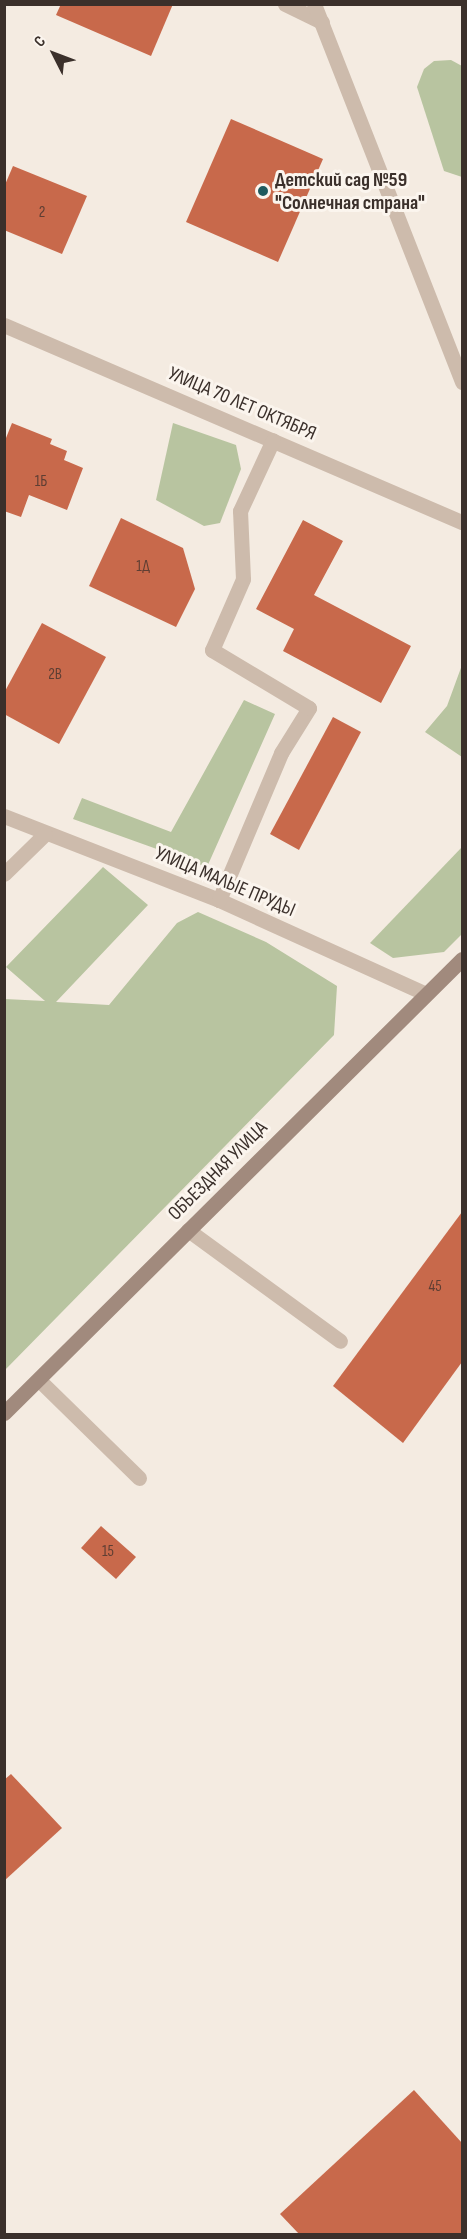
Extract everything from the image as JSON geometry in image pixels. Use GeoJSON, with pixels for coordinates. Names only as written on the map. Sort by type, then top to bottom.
{"type":"FeatureCollection","features":[{"type":"Feature","properties":{"kind":"main road","name":"ОБЪЕЗДНАЯ УЛИЦА"},"geometry":{"type":"LineString","coordinates":[[4,1413],[462,959]]}},
{"type":"Feature","properties":{"kind":"street"},"geometry":{"type":"LineString","coordinates":[[285,4],[321,22]]}},
{"type":"Feature","properties":{"kind":"street"},"geometry":{"type":"LineString","coordinates":[[314,4],[462,382]]}},
{"type":"Feature","properties":{"kind":"street","name":"УЛИЦА 70 ЛЕТ ОКТЯБРЯ"},"geometry":{"type":"LineString","coordinates":[[4,325],[462,522]]}},
{"type":"Feature","properties":{"kind":"street"},"geometry":{"type":"LineString","coordinates":[[219,900],[281,753],[309,708],[212,650],[243,579],[240,511],[273,440]]}},
{"type":"Feature","properties":{"kind":"street","name":"УЛИЦА МАЛЫЕ ПРУДЫ"},"geometry":{"type":"LineString","coordinates":[[4,816],[45,834],[219,900],[426,994]]}},
{"type":"Feature","properties":{"kind":"street"},"geometry":{"type":"LineString","coordinates":[[4,874],[45,834]]}},
{"type":"Feature","properties":{"kind":"street"},"geometry":{"type":"LineString","coordinates":[[188,1230],[340,1341]]}},
{"type":"Feature","properties":{"kind":"street"},"geometry":{"type":"LineString","coordinates":[[39,1380],[139,1478]]}},
{"type":"Feature","properties":{"kind":"green space"},"geometry":{"type":"Polygon","coordinates":[[[451,60],[462,66],[462,177],[444,171],[417,87],[424,69],[434,61],[451,60]]]}},
{"type":"Feature","properties":{"kind":"green space"},"geometry":{"type":"Polygon","coordinates":[[[173,423],[236,445],[241,469],[220,523],[204,526],[156,500],[173,423]]]}},
{"type":"Feature","properties":{"kind":"green space"},"geometry":{"type":"Polygon","coordinates":[[[462,665],[462,757],[425,732],[447,706],[462,665]]]}},
{"type":"Feature","properties":{"kind":"green space"},"geometry":{"type":"Polygon","coordinates":[[[244,700],[275,714],[207,867],[73,819],[82,798],[171,832],[244,700]]]}},
{"type":"Feature","properties":{"kind":"green space"},"geometry":{"type":"Polygon","coordinates":[[[462,847],[462,934],[444,952],[393,958],[370,943],[462,847]]]}},
{"type":"Feature","properties":{"kind":"green space"},"geometry":{"type":"Polygon","coordinates":[[[103,867],[148,905],[56,1002],[109,1005],[177,923],[198,912],[266,942],[337,986],[334,1035],[5,1370],[5,999],[45,1001],[6,967],[103,867]]]}},
{"type":"Feature","properties":{"kind":"building"},"geometry":{"type":"Polygon","coordinates":[[[61,4],[173,4],[151,56],[56,15],[61,4]]]}},
{"type":"Feature","properties":{"kind":"building"},"geometry":{"type":"Polygon","coordinates":[[[231,119],[323,159],[278,262],[186,222],[231,119]]]}},
{"type":"Feature","properties":{"kind":"building"},"geometry":{"type":"Polygon","coordinates":[[[13,166],[87,196],[62,254],[4,230],[4,187],[13,166]]]}},
{"type":"Feature","properties":{"kind":"building"},"geometry":{"type":"Polygon","coordinates":[[[12,423],[52,439],[50,444],[67,451],[64,460],[83,468],[67,510],[29,495],[21,517],[4,511],[4,443],[12,423]]]}},
{"type":"Feature","properties":{"kind":"building"},"geometry":{"type":"Polygon","coordinates":[[[121,518],[183,548],[195,589],[176,627],[89,586],[121,518]]]}},
{"type":"Feature","properties":{"kind":"building"},"geometry":{"type":"Polygon","coordinates":[[[303,520],[343,541],[314,595],[411,646],[381,703],[283,651],[294,629],[256,609],[303,520]]]}},
{"type":"Feature","properties":{"kind":"building"},"geometry":{"type":"Polygon","coordinates":[[[42,623],[106,657],[59,744],[4,714],[4,693],[42,623]]]}},
{"type":"Feature","properties":{"kind":"building"},"geometry":{"type":"Polygon","coordinates":[[[333,717],[361,732],[299,850],[270,834],[333,717]]]}},
{"type":"Feature","properties":{"kind":"building"},"geometry":{"type":"Polygon","coordinates":[[[462,1212],[462,1362],[403,1443],[333,1386],[462,1212]]]}},
{"type":"Feature","properties":{"kind":"building"},"geometry":{"type":"Polygon","coordinates":[[[101,1526],[136,1557],[116,1579],[81,1548],[101,1526]]]}},
{"type":"Feature","properties":{"kind":"building"},"geometry":{"type":"Polygon","coordinates":[[[11,1774],[62,1828],[4,1881],[4,1780],[11,1774]]]}},
{"type":"Feature","properties":{"kind":"building"},"geometry":{"type":"Polygon","coordinates":[[[414,2090],[462,2143],[462,2234],[299,2234],[280,2214],[414,2090]]]}},
{"type":"Feature","properties":{"kind":"place","name":"Детский сад №59 \"Солнечная страна\""},"geometry":{"type":"Point","coordinates":[263,191]}}]}
